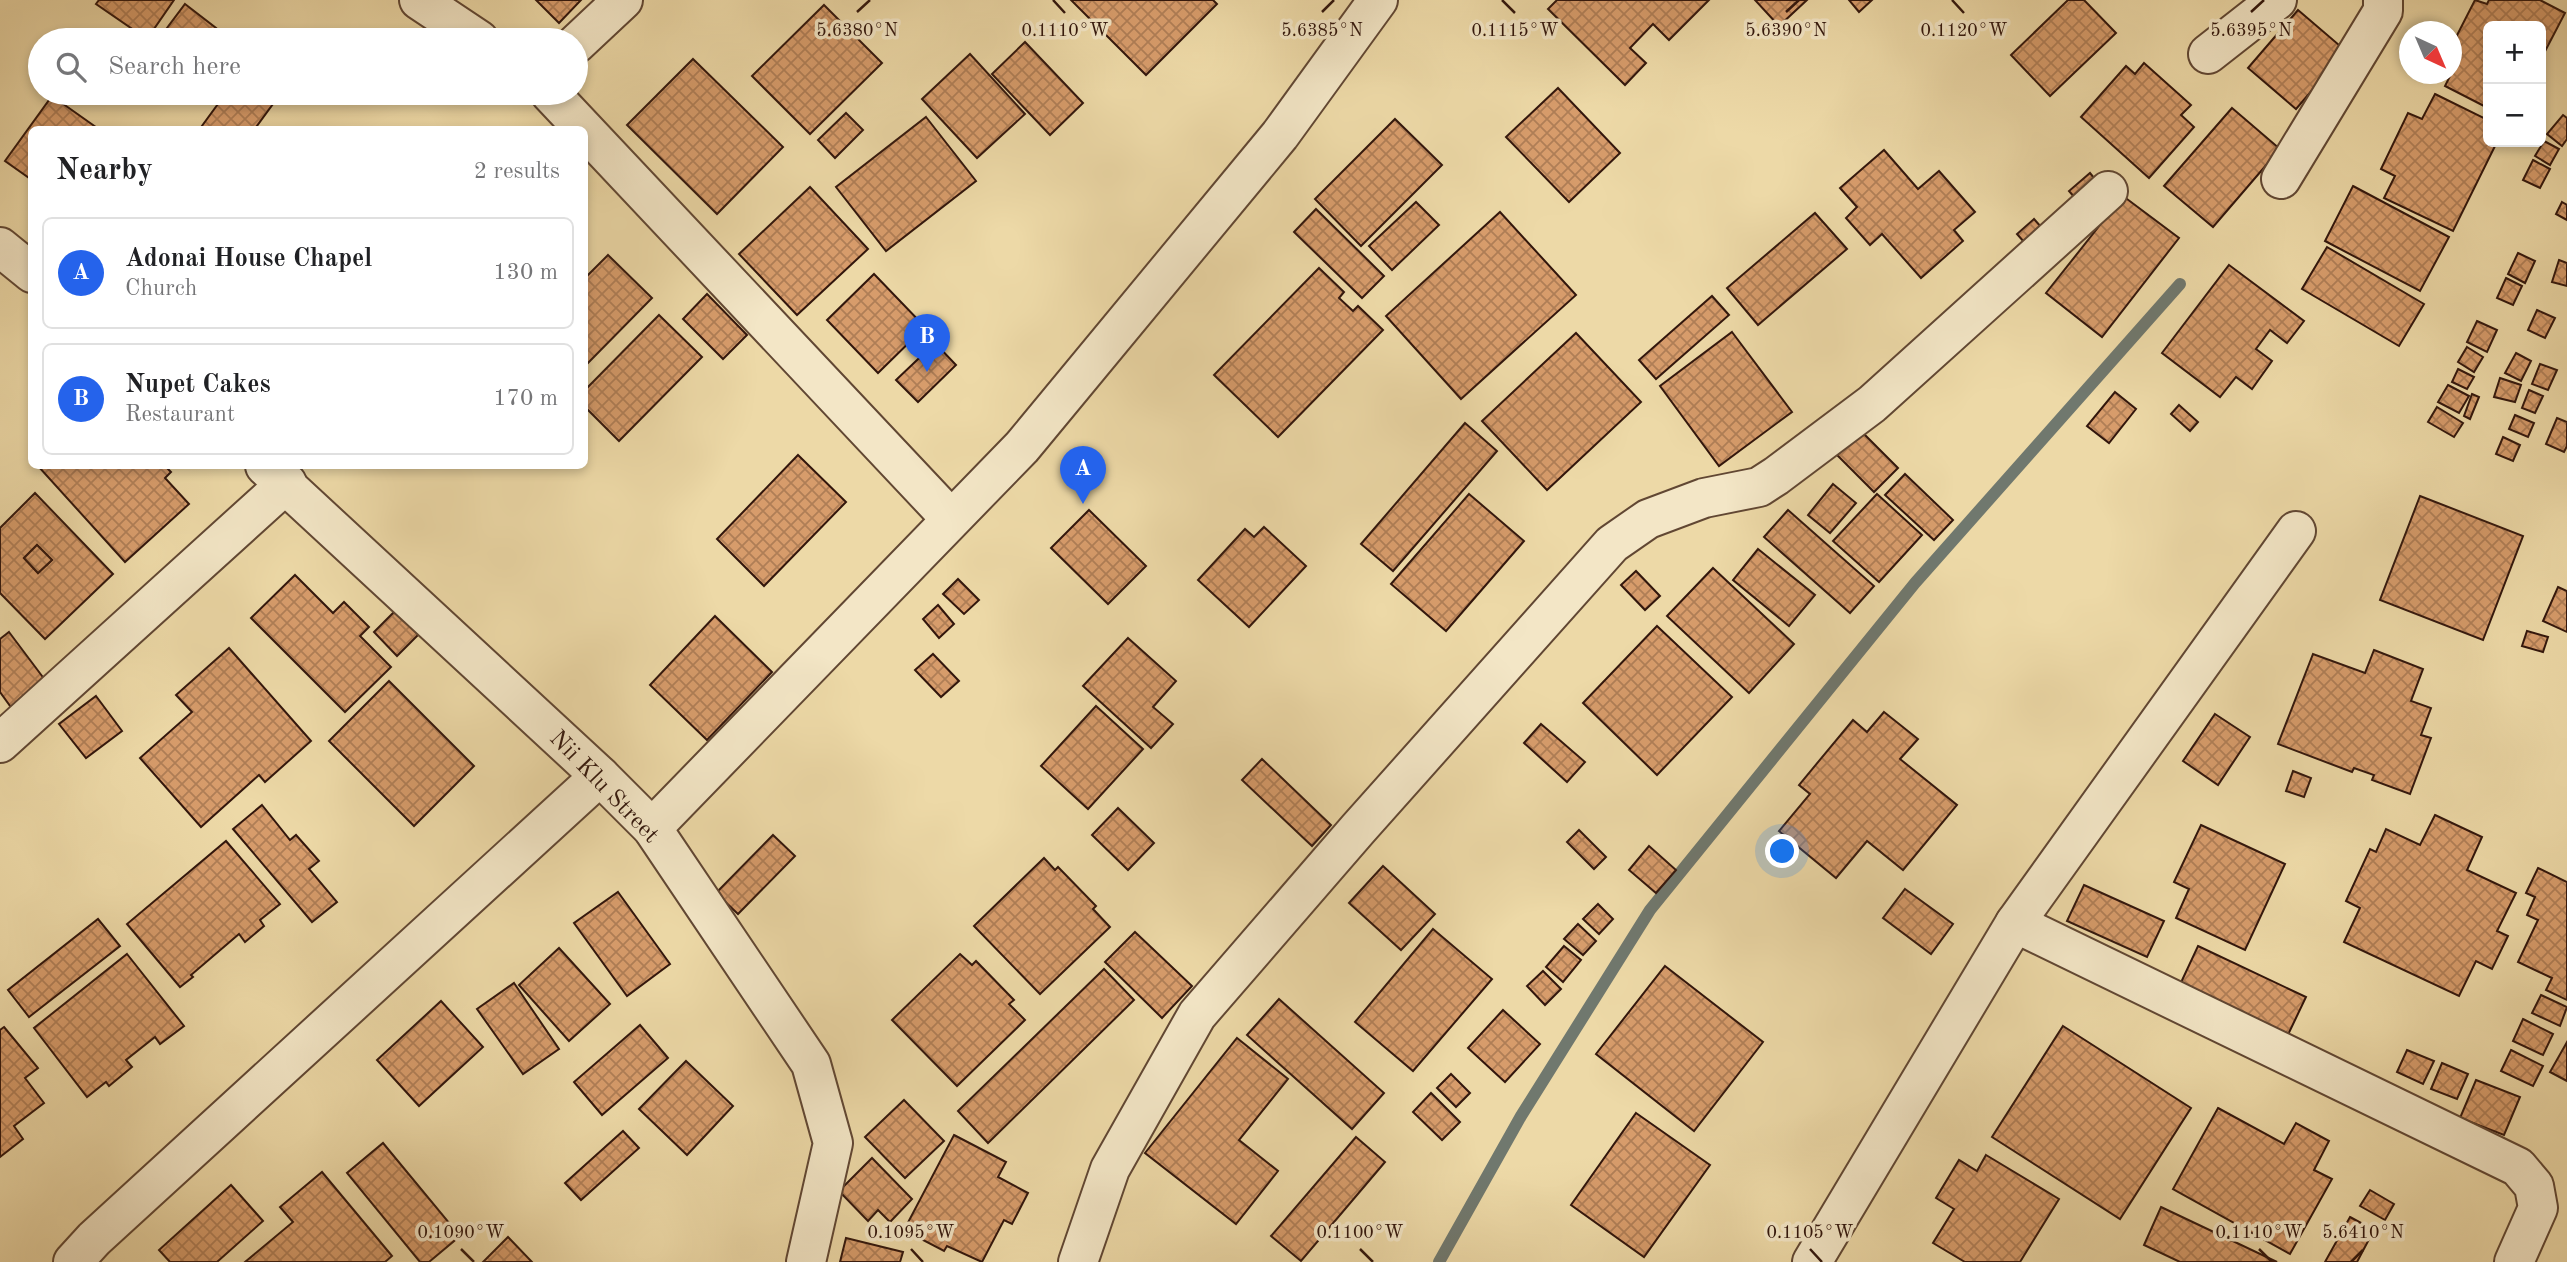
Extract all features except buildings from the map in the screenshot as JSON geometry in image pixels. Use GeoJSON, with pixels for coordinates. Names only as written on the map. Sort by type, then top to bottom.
{"type":"FeatureCollection","features":[{"type":"Feature","properties":{"kind":"street"},"geometry":{"type":"LineString","coordinates":[[419,0],[461,28]]}},
{"type":"Feature","properties":{"kind":"street"},"geometry":{"type":"LineString","coordinates":[[588,33],[623,0]]}},
{"type":"Feature","properties":{"kind":"street"},"geometry":{"type":"LineString","coordinates":[[652,828],[1022,447],[1280,135],[1378,0]]}},
{"type":"Feature","properties":{"kind":"street"},"geometry":{"type":"LineString","coordinates":[[2207,54],[2277,0]]}},
{"type":"Feature","properties":{"kind":"street"},"geometry":{"type":"LineString","coordinates":[[2281,179],[2383,10],[2383,0]]}},
{"type":"Feature","properties":{"kind":"street"},"geometry":{"type":"LineString","coordinates":[[561,105],[581,126]]}},
{"type":"Feature","properties":{"kind":"street"},"geometry":{"type":"LineString","coordinates":[[588,133],[951,519]]}},
{"type":"Feature","properties":{"kind":"street"},"geometry":{"type":"LineString","coordinates":[[1078,1262],[1110,1169],[1197,1015],[1357,829],[1612,544],[1648,519],[1704,498],[1759,487],[1776,476],[1872,404],[2108,191]]}},
{"type":"Feature","properties":{"kind":"street"},"geometry":{"type":"LineString","coordinates":[[0,247],[28,270]]}},
{"type":"Feature","properties":{"kind":"street"},"geometry":{"type":"LineString","coordinates":[[0,743],[276,474]]}},
{"type":"Feature","properties":{"kind":"street","name":"Nii Klu Street"},"geometry":{"type":"LineString","coordinates":[[276,474],[600,776],[652,828],[811,1064],[833,1143],[806,1262]]}},
{"type":"Feature","properties":{"kind":"street"},"geometry":{"type":"LineString","coordinates":[[1812,1262],[2015,923],[2296,531]]}},
{"type":"Feature","properties":{"kind":"street"},"geometry":{"type":"LineString","coordinates":[[94,1254],[600,776]]}},
{"type":"Feature","properties":{"kind":"street"},"geometry":{"type":"LineString","coordinates":[[2015,923],[2518,1167],[2535,1186],[2538,1208],[2514,1262]]}},
{"type":"Feature","properties":{"kind":"waterway"},"geometry":{"type":"LineString","coordinates":[[1439,1262],[1521,1116],[1650,910],[1915,583],[2180,284]]}},
{"type":"Feature","properties":{"kind":"place","name":"Nupet Cakes"},"geometry":{"type":"Point","coordinates":[927,372]}},
{"type":"Feature","properties":{"kind":"place","name":"Adonai House Chapel"},"geometry":{"type":"Point","coordinates":[1083,504]}}]}
